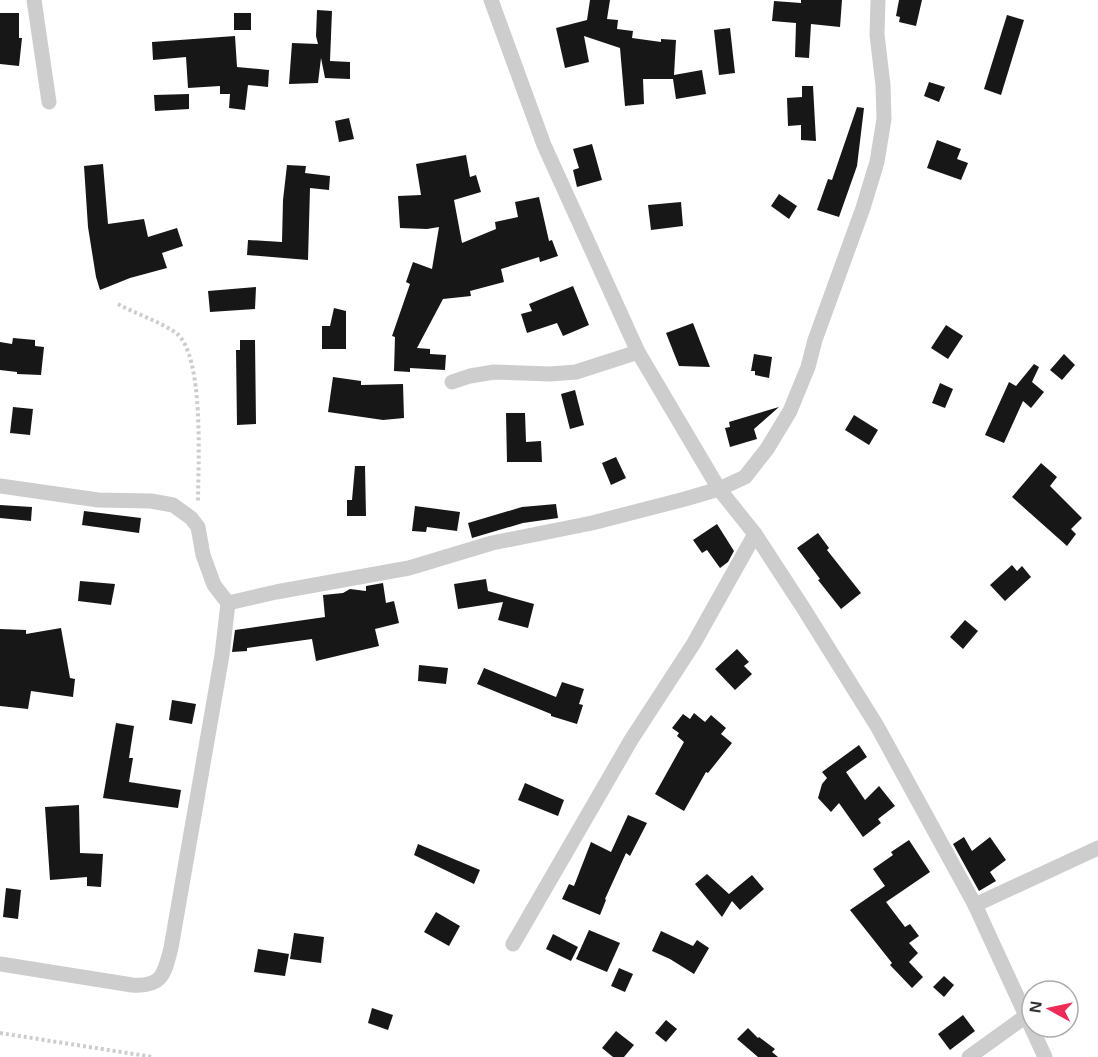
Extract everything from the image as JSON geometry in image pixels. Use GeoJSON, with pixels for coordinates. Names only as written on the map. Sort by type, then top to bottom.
{"type":"FeatureCollection","features":[{"type":"Feature","properties":{"kind":"street"},"geometry":{"type":"LineString","coordinates":[[34,0],[49,102]]}},
{"type":"Feature","properties":{"kind":"street"},"geometry":{"type":"LineString","coordinates":[[490,0],[544,145],[638,352],[719,489],[755,534],[877,726],[975,905],[1020,1003]]}},
{"type":"Feature","properties":{"kind":"street"},"geometry":{"type":"LineString","coordinates":[[228,603],[409,568],[492,543],[592,523],[719,489],[745,477],[754,468],[790,411],[808,367],[814,340],[863,208],[877,162],[884,119],[883,85],[876,36],[878,0]]}},
{"type":"Feature","properties":{"kind":"street"},"geometry":{"type":"LineString","coordinates":[[452,382],[494,372],[550,374],[576,372],[638,352]]}},
{"type":"Feature","properties":{"kind":"street"},"geometry":{"type":"LineString","coordinates":[[0,486],[98,500],[162,502],[173,505],[183,511],[198,528],[203,555],[214,585],[228,603],[222,654],[171,948],[159,980],[149,985],[132,984],[0,964]]}},
{"type":"Feature","properties":{"kind":"street"},"geometry":{"type":"LineString","coordinates":[[513,944],[631,740],[694,643],[755,534]]}},
{"type":"Feature","properties":{"kind":"street"},"geometry":{"type":"LineString","coordinates":[[975,905],[1098,848]]}},
{"type":"Feature","properties":{"kind":"street"},"geometry":{"type":"LineString","coordinates":[[969,1057],[1020,1020]]}},
{"type":"Feature","properties":{"kind":"street"},"geometry":{"type":"LineString","coordinates":[[1037,1039],[1045,1057]]}},
{"type":"Feature","properties":{"kind":"path"},"geometry":{"type":"LineString","coordinates":[[118,304],[177,334],[189,350],[196,387],[198,528]]}},
{"type":"Feature","properties":{"kind":"path"},"geometry":{"type":"LineString","coordinates":[[0,1033],[153,1057]]}},
{"type":"Feature","properties":{"kind":"building"},"geometry":{"type":"Polygon","coordinates":[[[590,0],[610,0],[607,19],[618,20],[617,29],[633,31],[632,38],[661,42],[661,39],[676,40],[674,75],[702,70],[706,94],[676,99],[673,79],[643,79],[644,104],[625,106],[620,48],[584,36],[589,62],[565,68],[556,28],[587,20],[590,0]]]}},
{"type":"Feature","properties":{"kind":"building"},"geometry":{"type":"Polygon","coordinates":[[[801,0],[842,0],[840,27],[811,24],[809,58],[795,57],[796,23],[772,21],[774,1],[801,3],[801,0]]]}},
{"type":"Feature","properties":{"kind":"building"},"geometry":{"type":"Polygon","coordinates":[[[899,0],[922,0],[916,26],[899,22],[900,17],[896,16],[899,0]]]}},
{"type":"Feature","properties":{"kind":"building"},"geometry":{"type":"Polygon","coordinates":[[[317,10],[332,11],[330,61],[350,62],[350,79],[325,78],[321,58],[318,83],[289,84],[292,43],[318,44],[317,10]]]}},
{"type":"Feature","properties":{"kind":"building"},"geometry":{"type":"Polygon","coordinates":[[[0,13],[19,13],[19,38],[22,38],[19,66],[0,64],[0,13]]]}},
{"type":"Feature","properties":{"kind":"building"},"geometry":{"type":"Polygon","coordinates":[[[234,13],[251,13],[251,30],[234,30],[234,13]]]}},
{"type":"Feature","properties":{"kind":"building"},"geometry":{"type":"Polygon","coordinates":[[[1007,15],[1024,20],[1001,95],[984,89],[1007,15]]]}},
{"type":"Feature","properties":{"kind":"building"},"geometry":{"type":"Polygon","coordinates":[[[730,28],[735,73],[719,75],[714,30],[730,28]]]}},
{"type":"Feature","properties":{"kind":"building"},"geometry":{"type":"Polygon","coordinates":[[[235,36],[237,67],[269,70],[268,87],[248,85],[245,110],[229,108],[230,94],[220,94],[220,86],[188,88],[186,57],[153,60],[152,42],[235,36]]]}},
{"type":"Feature","properties":{"kind":"building"},"geometry":{"type":"Polygon","coordinates":[[[929,82],[945,87],[939,102],[924,96],[929,82]]]}},
{"type":"Feature","properties":{"kind":"building"},"geometry":{"type":"Polygon","coordinates":[[[802,86],[813,86],[816,141],[801,140],[801,125],[788,126],[787,98],[802,97],[802,86]]]}},
{"type":"Feature","properties":{"kind":"building"},"geometry":{"type":"Polygon","coordinates":[[[189,94],[189,109],[155,111],[154,95],[189,94]]]}},
{"type":"Feature","properties":{"kind":"building"},"geometry":{"type":"Polygon","coordinates":[[[857,107],[864,108],[857,166],[839,217],[817,210],[828,179],[832,180],[857,107]]]}},
{"type":"Feature","properties":{"kind":"building"},"geometry":{"type":"Polygon","coordinates":[[[349,118],[354,139],[339,142],[335,121],[349,118]]]}},
{"type":"Feature","properties":{"kind":"building"},"geometry":{"type":"Polygon","coordinates":[[[937,140],[961,149],[957,159],[968,163],[961,180],[927,168],[937,140]]]}},
{"type":"Feature","properties":{"kind":"building"},"geometry":{"type":"Polygon","coordinates":[[[592,144],[602,180],[577,187],[573,170],[579,168],[573,149],[592,144]]]}},
{"type":"Feature","properties":{"kind":"building"},"geometry":{"type":"Polygon","coordinates":[[[466,155],[470,177],[476,175],[481,192],[454,200],[462,243],[496,229],[495,222],[518,217],[515,202],[539,197],[549,241],[552,240],[558,256],[540,262],[539,257],[501,269],[504,282],[470,291],[471,296],[443,299],[417,348],[430,349],[430,354],[446,355],[445,370],[410,368],[410,372],[394,371],[395,337],[392,336],[410,284],[406,282],[413,262],[432,269],[439,227],[400,228],[398,196],[421,195],[416,164],[466,155]]]}},
{"type":"Feature","properties":{"kind":"building"},"geometry":{"type":"Polygon","coordinates":[[[103,164],[108,224],[144,219],[148,237],[177,228],[183,246],[162,253],[167,268],[130,278],[100,290],[88,227],[84,166],[103,164]]]}},
{"type":"Feature","properties":{"kind":"building"},"geometry":{"type":"Polygon","coordinates":[[[287,165],[306,166],[305,173],[330,176],[329,190],[310,188],[308,260],[247,255],[248,240],[282,242],[287,165]]]}},
{"type":"Feature","properties":{"kind":"building"},"geometry":{"type":"Polygon","coordinates":[[[779,194],[797,206],[789,219],[771,206],[779,194]]]}},
{"type":"Feature","properties":{"kind":"building"},"geometry":{"type":"Polygon","coordinates":[[[681,202],[683,226],[651,230],[648,205],[681,202]]]}},
{"type":"Feature","properties":{"kind":"building"},"geometry":{"type":"Polygon","coordinates":[[[573,286],[589,325],[563,336],[557,323],[527,333],[521,314],[532,311],[529,304],[573,286]]]}},
{"type":"Feature","properties":{"kind":"building"},"geometry":{"type":"Polygon","coordinates":[[[256,287],[255,309],[210,312],[208,291],[256,287]]]}},
{"type":"Feature","properties":{"kind":"building"},"geometry":{"type":"Polygon","coordinates":[[[334,308],[346,311],[346,349],[322,349],[322,326],[330,326],[334,308]]]}},
{"type":"Feature","properties":{"kind":"building"},"geometry":{"type":"Polygon","coordinates":[[[693,323],[710,367],[679,366],[666,333],[693,323]]]}},
{"type":"Feature","properties":{"kind":"building"},"geometry":{"type":"Polygon","coordinates":[[[946,325],[963,336],[948,359],[931,348],[946,325]]]}},
{"type":"Feature","properties":{"kind":"building"},"geometry":{"type":"Polygon","coordinates":[[[13,338],[35,340],[35,346],[44,347],[41,375],[17,374],[17,372],[0,370],[0,342],[12,344],[13,338]]]}},
{"type":"Feature","properties":{"kind":"building"},"geometry":{"type":"Polygon","coordinates":[[[240,340],[255,340],[256,424],[237,425],[236,350],[240,350],[240,340]]]}},
{"type":"Feature","properties":{"kind":"building"},"geometry":{"type":"Polygon","coordinates":[[[754,354],[772,357],[769,378],[755,375],[755,371],[751,371],[754,354]]]}},
{"type":"Feature","properties":{"kind":"building"},"geometry":{"type":"Polygon","coordinates":[[[1064,354],[1075,365],[1062,380],[1050,370],[1064,354]]]}},
{"type":"Feature","properties":{"kind":"building"},"geometry":{"type":"Polygon","coordinates":[[[1034,364],[1039,367],[1032,382],[1044,392],[1031,408],[1023,401],[1004,443],[985,435],[1009,382],[1016,386],[1034,364]]]}},
{"type":"Feature","properties":{"kind":"building"},"geometry":{"type":"Polygon","coordinates":[[[333,377],[361,381],[361,385],[403,384],[404,418],[383,420],[328,412],[333,377]]]}},
{"type":"Feature","properties":{"kind":"building"},"geometry":{"type":"Polygon","coordinates":[[[940,383],[953,389],[945,408],[932,403],[940,383]]]}},
{"type":"Feature","properties":{"kind":"building"},"geometry":{"type":"Polygon","coordinates":[[[575,390],[584,425],[570,429],[561,394],[575,390]]]}},
{"type":"Feature","properties":{"kind":"building"},"geometry":{"type":"Polygon","coordinates":[[[13,407],[33,409],[30,435],[10,433],[13,407]]]}},
{"type":"Feature","properties":{"kind":"building"},"geometry":{"type":"Polygon","coordinates":[[[779,407],[754,429],[757,439],[730,447],[725,428],[730,427],[729,422],[779,407]]]}},
{"type":"Feature","properties":{"kind":"building"},"geometry":{"type":"Polygon","coordinates":[[[506,413],[525,413],[526,442],[541,441],[542,462],[507,462],[506,413]]]}},
{"type":"Feature","properties":{"kind":"building"},"geometry":{"type":"Polygon","coordinates":[[[854,415],[878,430],[869,445],[845,430],[854,415]]]}},
{"type":"Feature","properties":{"kind":"building"},"geometry":{"type":"Polygon","coordinates":[[[616,457],[626,478],[611,485],[602,463],[616,457]]]}},
{"type":"Feature","properties":{"kind":"building"},"geometry":{"type":"Polygon","coordinates":[[[1041,463],[1057,477],[1050,486],[1082,518],[1071,529],[1076,534],[1067,546],[1012,497],[1041,463]]]}},
{"type":"Feature","properties":{"kind":"building"},"geometry":{"type":"Polygon","coordinates":[[[355,466],[365,466],[366,516],[347,516],[347,500],[352,500],[355,466]]]}},
{"type":"Feature","properties":{"kind":"building"},"geometry":{"type":"Polygon","coordinates":[[[556,504],[558,518],[523,523],[472,538],[468,523],[522,507],[556,504]]]}},
{"type":"Feature","properties":{"kind":"building"},"geometry":{"type":"Polygon","coordinates":[[[0,505],[32,507],[31,521],[0,518],[0,505]]]}},
{"type":"Feature","properties":{"kind":"building"},"geometry":{"type":"Polygon","coordinates":[[[415,506],[460,512],[457,531],[427,527],[426,532],[412,531],[415,506]]]}},
{"type":"Feature","properties":{"kind":"building"},"geometry":{"type":"Polygon","coordinates":[[[84,511],[141,518],[139,533],[82,525],[84,511]]]}},
{"type":"Feature","properties":{"kind":"building"},"geometry":{"type":"Polygon","coordinates":[[[717,524],[734,551],[728,562],[720,568],[707,550],[702,553],[693,540],[717,524]]]}},
{"type":"Feature","properties":{"kind":"building"},"geometry":{"type":"Polygon","coordinates":[[[818,533],[829,548],[827,550],[861,593],[841,609],[797,548],[818,533]]]}},
{"type":"Feature","properties":{"kind":"building"},"geometry":{"type":"Polygon","coordinates":[[[1012,565],[1017,571],[1022,566],[1031,577],[1005,601],[990,585],[1012,565]]]}},
{"type":"Feature","properties":{"kind":"building"},"geometry":{"type":"Polygon","coordinates":[[[486,579],[488,591],[534,604],[528,628],[498,620],[503,602],[458,609],[454,584],[486,579]]]}},
{"type":"Feature","properties":{"kind":"building"},"geometry":{"type":"Polygon","coordinates":[[[80,581],[115,584],[111,605],[78,601],[80,581]]]}},
{"type":"Feature","properties":{"kind":"building"},"geometry":{"type":"Polygon","coordinates":[[[383,583],[386,603],[394,601],[399,623],[375,629],[379,646],[316,661],[312,639],[232,652],[235,630],[325,617],[323,595],[343,593],[350,589],[366,591],[366,586],[383,583]]]}},
{"type":"Feature","properties":{"kind":"building"},"geometry":{"type":"Polygon","coordinates":[[[965,620],[978,631],[963,649],[950,637],[965,620]]]}},
{"type":"Feature","properties":{"kind":"building"},"geometry":{"type":"Polygon","coordinates":[[[61,628],[70,678],[75,679],[73,697],[31,691],[28,709],[0,706],[0,629],[26,630],[26,634],[61,628]]]}},
{"type":"Feature","properties":{"kind":"building"},"geometry":{"type":"Polygon","coordinates":[[[737,649],[749,662],[744,666],[752,674],[735,690],[715,669],[737,649]]]}},
{"type":"Feature","properties":{"kind":"building"},"geometry":{"type":"Polygon","coordinates":[[[419,665],[448,668],[446,684],[418,681],[419,665]]]}},
{"type":"Feature","properties":{"kind":"building"},"geometry":{"type":"Polygon","coordinates":[[[484,668],[556,697],[562,682],[584,689],[579,704],[583,705],[577,724],[551,716],[551,714],[477,684],[484,668]]]}},
{"type":"Feature","properties":{"kind":"building"},"geometry":{"type":"Polygon","coordinates":[[[172,700],[196,704],[192,724],[169,720],[172,700]]]}},
{"type":"Feature","properties":{"kind":"building"},"geometry":{"type":"Polygon","coordinates":[[[694,713],[705,722],[711,715],[726,728],[721,734],[732,743],[708,773],[706,772],[684,811],[655,794],[684,742],[677,736],[679,733],[672,728],[683,714],[690,719],[694,713]]]}},
{"type":"Feature","properties":{"kind":"building"},"geometry":{"type":"Polygon","coordinates":[[[116,723],[134,726],[129,758],[133,758],[129,782],[181,790],[178,808],[103,798],[116,723]]]}},
{"type":"Feature","properties":{"kind":"building"},"geometry":{"type":"Polygon","coordinates":[[[859,745],[867,757],[846,772],[865,800],[879,786],[895,806],[878,819],[881,823],[863,837],[839,803],[831,812],[818,798],[822,784],[827,778],[822,772],[859,745]]]}},
{"type":"Feature","properties":{"kind":"building"},"geometry":{"type":"Polygon","coordinates":[[[525,783],[564,800],[558,816],[518,800],[525,783]]]}},
{"type":"Feature","properties":{"kind":"building"},"geometry":{"type":"Polygon","coordinates":[[[79,805],[80,853],[103,854],[101,887],[87,886],[87,877],[50,880],[45,807],[79,805]]]}},
{"type":"Feature","properties":{"kind":"building"},"geometry":{"type":"Polygon","coordinates":[[[628,815],[647,823],[630,856],[626,853],[600,915],[562,899],[569,884],[574,886],[591,842],[611,852],[628,815]]]}},
{"type":"Feature","properties":{"kind":"building"},"geometry":{"type":"Polygon","coordinates":[[[964,837],[972,851],[990,837],[1006,860],[990,872],[996,881],[979,891],[953,844],[964,837]]]}},
{"type":"Feature","properties":{"kind":"building"},"geometry":{"type":"Polygon","coordinates":[[[909,840],[930,872],[886,902],[905,927],[910,924],[919,936],[909,943],[918,953],[909,962],[923,977],[912,988],[890,965],[892,963],[850,910],[885,886],[873,869],[893,855],[891,852],[909,840]]]}},
{"type":"Feature","properties":{"kind":"building"},"geometry":{"type":"Polygon","coordinates":[[[418,844],[480,870],[474,884],[414,855],[418,844]]]}},
{"type":"Feature","properties":{"kind":"building"},"geometry":{"type":"Polygon","coordinates":[[[707,874],[729,894],[752,875],[764,889],[740,910],[732,901],[722,917],[695,884],[707,874]]]}},
{"type":"Feature","properties":{"kind":"building"},"geometry":{"type":"Polygon","coordinates":[[[6,888],[21,890],[18,919],[3,917],[6,888]]]}},
{"type":"Feature","properties":{"kind":"building"},"geometry":{"type":"Polygon","coordinates":[[[436,912],[460,926],[449,946],[424,932],[436,912]]]}},
{"type":"Feature","properties":{"kind":"building"},"geometry":{"type":"Polygon","coordinates":[[[589,930],[620,943],[607,972],[576,959],[589,930]]]}},
{"type":"Feature","properties":{"kind":"building"},"geometry":{"type":"Polygon","coordinates":[[[661,931],[693,946],[697,940],[709,948],[694,974],[652,951],[661,931]]]}},
{"type":"Feature","properties":{"kind":"building"},"geometry":{"type":"Polygon","coordinates":[[[294,933],[324,937],[321,963],[290,959],[294,933]]]}},
{"type":"Feature","properties":{"kind":"building"},"geometry":{"type":"Polygon","coordinates":[[[553,934],[578,947],[571,961],[546,949],[553,934]]]}},
{"type":"Feature","properties":{"kind":"building"},"geometry":{"type":"Polygon","coordinates":[[[258,949],[289,954],[285,976],[254,972],[258,949]]]}},
{"type":"Feature","properties":{"kind":"building"},"geometry":{"type":"Polygon","coordinates":[[[619,968],[633,974],[625,992],[611,986],[619,968]]]}},
{"type":"Feature","properties":{"kind":"building"},"geometry":{"type":"Polygon","coordinates":[[[944,976],[954,985],[944,997],[933,987],[944,976]]]}},
{"type":"Feature","properties":{"kind":"building"},"geometry":{"type":"Polygon","coordinates":[[[372,1008],[393,1015],[388,1030],[368,1023],[372,1008]]]}},
{"type":"Feature","properties":{"kind":"building"},"geometry":{"type":"Polygon","coordinates":[[[963,1015],[975,1031],[950,1050],[938,1034],[963,1015]]]}},
{"type":"Feature","properties":{"kind":"building"},"geometry":{"type":"Polygon","coordinates":[[[666,1020],[677,1029],[666,1042],[655,1033],[666,1020]]]}},
{"type":"Feature","properties":{"kind":"building"},"geometry":{"type":"Polygon","coordinates":[[[748,1028],[775,1049],[772,1052],[778,1057],[758,1057],[737,1039],[748,1028]]]}},
{"type":"Feature","properties":{"kind":"building"},"geometry":{"type":"Polygon","coordinates":[[[616,1031],[634,1045],[624,1057],[613,1057],[602,1048],[616,1031]]]}}]}
